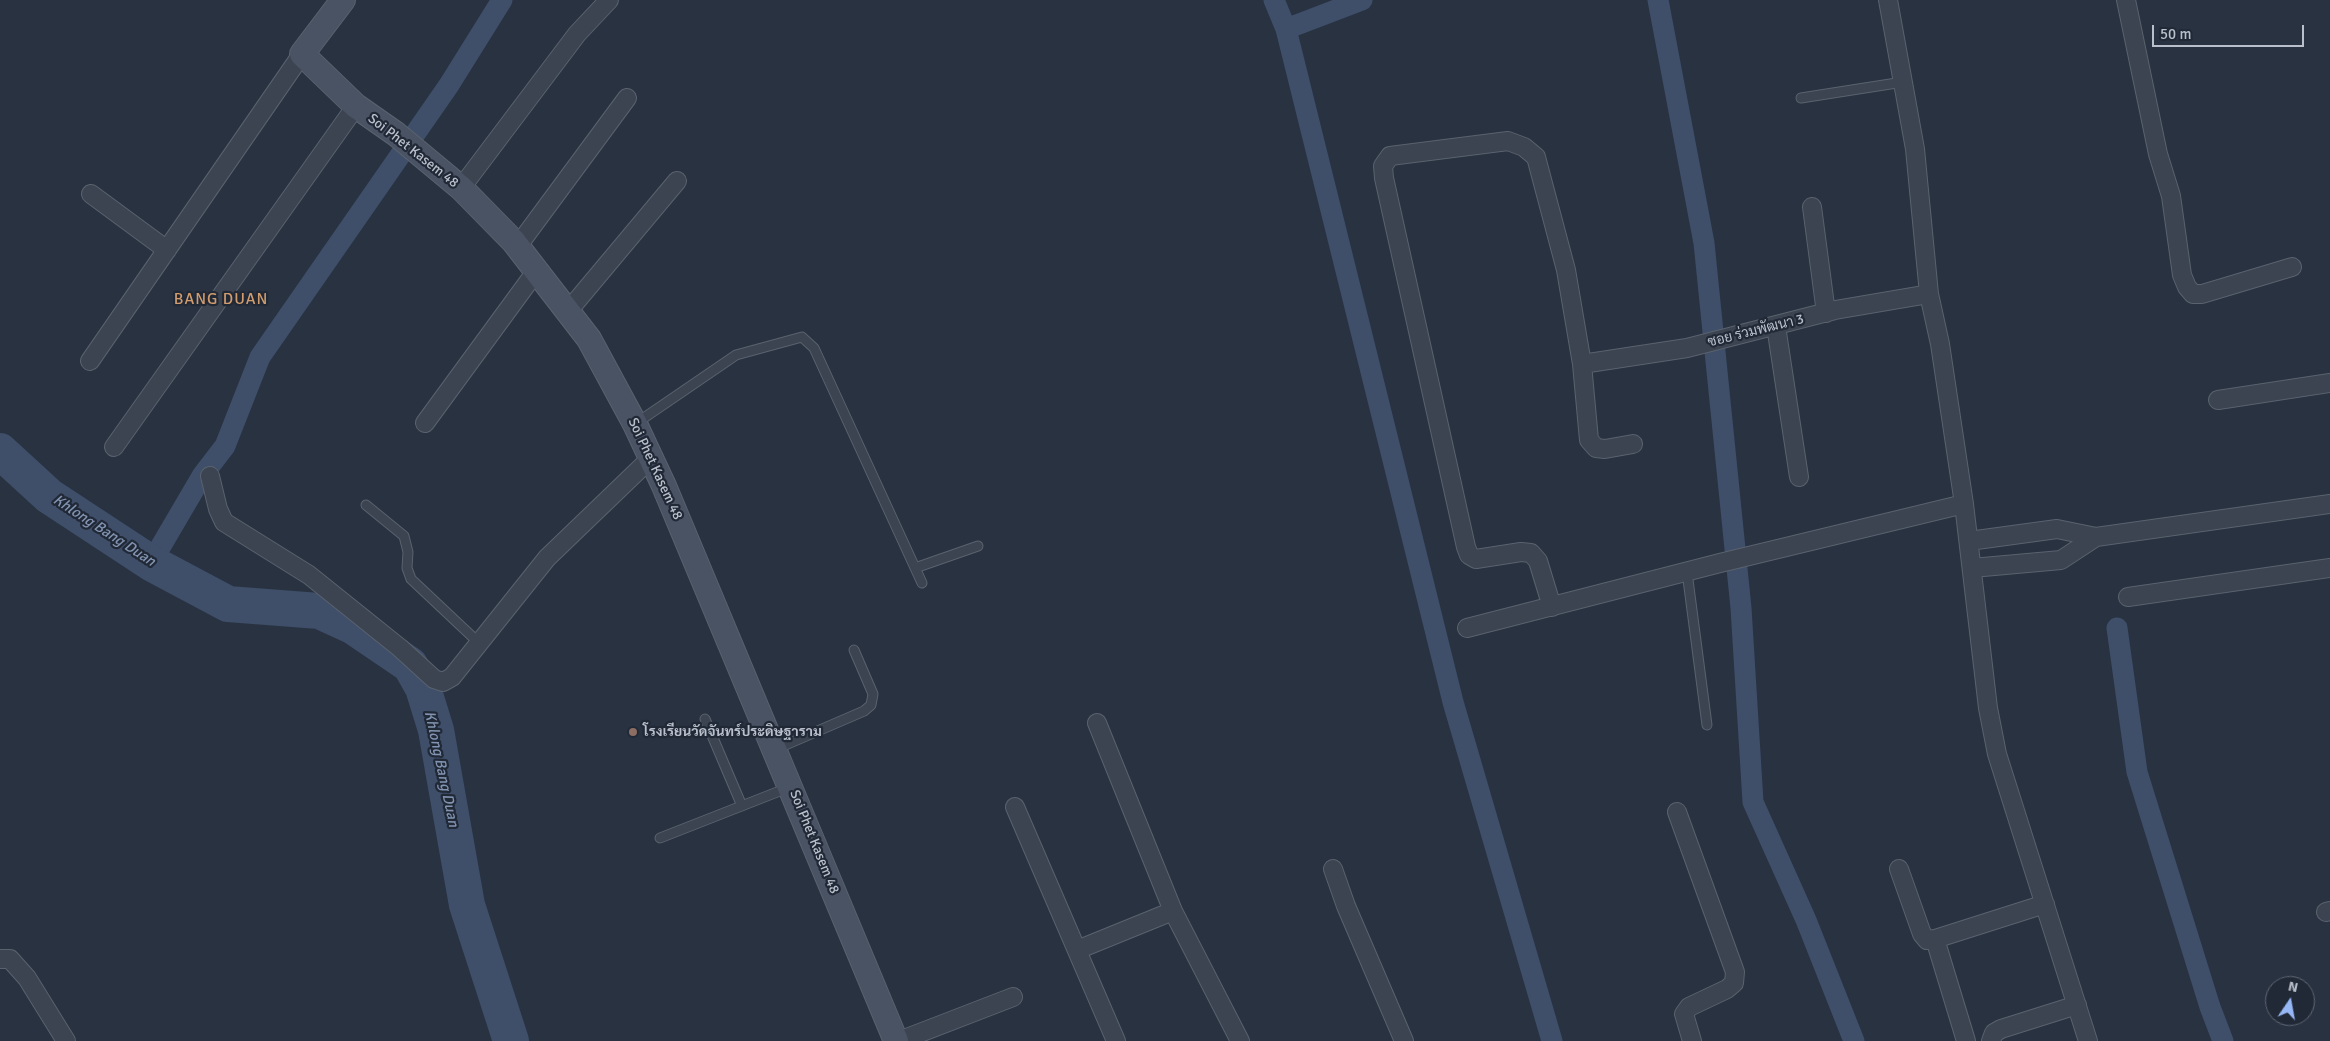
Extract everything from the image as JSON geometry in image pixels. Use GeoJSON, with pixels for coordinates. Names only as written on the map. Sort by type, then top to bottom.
{"type":"FeatureCollection","features":[{"type":"Feature","properties":{"kind":"street"},"geometry":{"type":"LineString","coordinates":[[90,361],[302,54],[343,0]]}},
{"type":"Feature","properties":{"kind":"street"},"geometry":{"type":"LineString","coordinates":[[461,188],[577,34],[609,0]]}},
{"type":"Feature","properties":{"kind":"street"},"geometry":{"type":"LineString","coordinates":[[1888,0],[1915,149],[1929,294],[1940,344],[1964,504],[1988,708],[1997,754],[2088,1041]]}},
{"type":"Feature","properties":{"kind":"street"},"geometry":{"type":"LineString","coordinates":[[2126,0],[2158,154],[2171,196],[2182,275],[2187,287],[2193,294],[2202,294],[2292,267]]}},
{"type":"Feature","properties":{"kind":"street","name":"Soi Phet Kasem 48"},"geometry":{"type":"LineString","coordinates":[[302,54],[356,106],[396,134],[461,188],[517,247],[568,310],[589,340],[635,424],[651,458],[776,750],[897,1041]]}},
{"type":"Feature","properties":{"kind":"street"},"geometry":{"type":"LineString","coordinates":[[517,247],[627,98]]}},
{"type":"Feature","properties":{"kind":"street"},"geometry":{"type":"LineString","coordinates":[[114,447],[356,106]]}},
{"type":"Feature","properties":{"kind":"street"},"geometry":{"type":"LineString","coordinates":[[1552,607],[1538,561],[1531,553],[1521,552],[1476,559],[1470,555],[1466,546],[1384,178],[1383,166],[1390,156],[1508,141],[1524,147],[1536,157],[1566,270],[1582,364],[1589,440],[1596,448],[1605,449],[1633,444]]}},
{"type":"Feature","properties":{"kind":"street"},"geometry":{"type":"LineString","coordinates":[[568,310],[677,181]]}},
{"type":"Feature","properties":{"kind":"street"},"geometry":{"type":"LineString","coordinates":[[91,194],[167,250]]}},
{"type":"Feature","properties":{"kind":"street"},"geometry":{"type":"LineString","coordinates":[[1812,207],[1826,313]]}},
{"type":"Feature","properties":{"kind":"street"},"geometry":{"type":"LineString","coordinates":[[425,423],[536,270]]}},
{"type":"Feature","properties":{"kind":"street","name":"ซอย ร่วมพัฒนา 3"},"geometry":{"type":"LineString","coordinates":[[1582,364],[1704,344],[1826,313],[1929,294]]}},
{"type":"Feature","properties":{"kind":"street"},"geometry":{"type":"LineString","coordinates":[[1776,326],[1799,477]]}},
{"type":"Feature","properties":{"kind":"street"},"geometry":{"type":"LineString","coordinates":[[2218,400],[2330,383]]}},
{"type":"Feature","properties":{"kind":"street"},"geometry":{"type":"LineString","coordinates":[[210,476],[218,510],[224,522],[309,575],[339,598],[434,679],[443,682],[452,677],[547,558],[651,458]]}},
{"type":"Feature","properties":{"kind":"street"},"geometry":{"type":"LineString","coordinates":[[1467,628],[1751,555],[1964,504]]}},
{"type":"Feature","properties":{"kind":"street"},"geometry":{"type":"LineString","coordinates":[[1969,541],[2057,529],[2096,538],[2330,504]]}},
{"type":"Feature","properties":{"kind":"street"},"geometry":{"type":"LineString","coordinates":[[1972,568],[2061,560],[2096,538]]}},
{"type":"Feature","properties":{"kind":"street"},"geometry":{"type":"LineString","coordinates":[[2128,597],[2330,568]]}},
{"type":"Feature","properties":{"kind":"street"},"geometry":{"type":"LineString","coordinates":[[1097,724],[1173,911],[1240,1041]]}},
{"type":"Feature","properties":{"kind":"street"},"geometry":{"type":"LineString","coordinates":[[1015,807],[1116,1041]]}},
{"type":"Feature","properties":{"kind":"street"},"geometry":{"type":"LineString","coordinates":[[1677,812],[1735,972],[1734,982],[1727,989],[1689,1007],[1684,1014],[1692,1041]]}},
{"type":"Feature","properties":{"kind":"street"},"geometry":{"type":"LineString","coordinates":[[1899,868],[1922,934],[1927,940],[1935,940],[2045,904]]}},
{"type":"Feature","properties":{"kind":"street"},"geometry":{"type":"LineString","coordinates":[[1333,869],[1346,906],[1404,1041]]}},
{"type":"Feature","properties":{"kind":"street"},"geometry":{"type":"LineString","coordinates":[[1078,950],[1173,911]]}},
{"type":"Feature","properties":{"kind":"street"},"geometry":{"type":"LineString","coordinates":[[1935,940],[1966,1041]]}},
{"type":"Feature","properties":{"kind":"street"},"geometry":{"type":"LineString","coordinates":[[0,959],[10,959],[27,978],[66,1041]]}},
{"type":"Feature","properties":{"kind":"street"},"geometry":{"type":"LineString","coordinates":[[897,1041],[1013,997]]}},
{"type":"Feature","properties":{"kind":"street"},"geometry":{"type":"LineString","coordinates":[[1991,1041],[1994,1033],[2001,1029],[2076,1005]]}},
{"type":"Feature","properties":{"kind":"lane"},"geometry":{"type":"LineString","coordinates":[[1801,98],[1903,82]]}},
{"type":"Feature","properties":{"kind":"lane"},"geometry":{"type":"LineString","coordinates":[[635,424],[736,355],[802,336],[814,348],[922,583]]}},
{"type":"Feature","properties":{"kind":"lane"},"geometry":{"type":"LineString","coordinates":[[366,505],[404,536],[408,552],[407,568],[411,578],[479,643]]}},
{"type":"Feature","properties":{"kind":"lane"},"geometry":{"type":"LineString","coordinates":[[915,568],[978,546]]}},
{"type":"Feature","properties":{"kind":"lane"},"geometry":{"type":"LineString","coordinates":[[1687,572],[1707,725]]}},
{"type":"Feature","properties":{"kind":"lane"},"geometry":{"type":"LineString","coordinates":[[776,750],[864,711],[871,705],[873,694],[854,650]]}},
{"type":"Feature","properties":{"kind":"lane"},"geometry":{"type":"LineString","coordinates":[[705,719],[742,806]]}},
{"type":"Feature","properties":{"kind":"lane"},"geometry":{"type":"LineString","coordinates":[[660,838],[791,786]]}},
{"type":"Feature","properties":{"kind":"waterway"},"geometry":{"type":"LineString","coordinates":[[151,563],[202,476],[225,446],[260,357],[449,85],[502,0]]}},
{"type":"Feature","properties":{"kind":"waterway"},"geometry":{"type":"LineString","coordinates":[[1274,0],[1286,29],[1453,702],[1552,1041]]}},
{"type":"Feature","properties":{"kind":"waterway"},"geometry":{"type":"LineString","coordinates":[[1286,29],[1362,0]]}},
{"type":"Feature","properties":{"kind":"waterway"},"geometry":{"type":"LineString","coordinates":[[1658,0],[1704,243],[1741,608],[1753,802],[1806,920],[1854,1041]]}},
{"type":"Feature","properties":{"kind":"waterway","name":"Khlong Bang Duan"},"geometry":{"type":"LineString","coordinates":[[0,451],[49,496],[151,563],[228,604],[319,611],[354,627],[410,665],[423,688],[436,730],[467,905],[511,1041]]}},
{"type":"Feature","properties":{"kind":"waterway"},"geometry":{"type":"LineString","coordinates":[[2117,628],[2137,772],[2210,1007],[2223,1041]]}},
{"type":"Feature","properties":{"kind":"place","name":"โรงเรียนวัดจันทร์ประดิษฐาราม"},"geometry":{"type":"Point","coordinates":[633,732]}},
{"type":"Feature","properties":{"kind":"district","name":"BANG DUAN"},"geometry":{"type":"Point","coordinates":[221,300]}}]}
